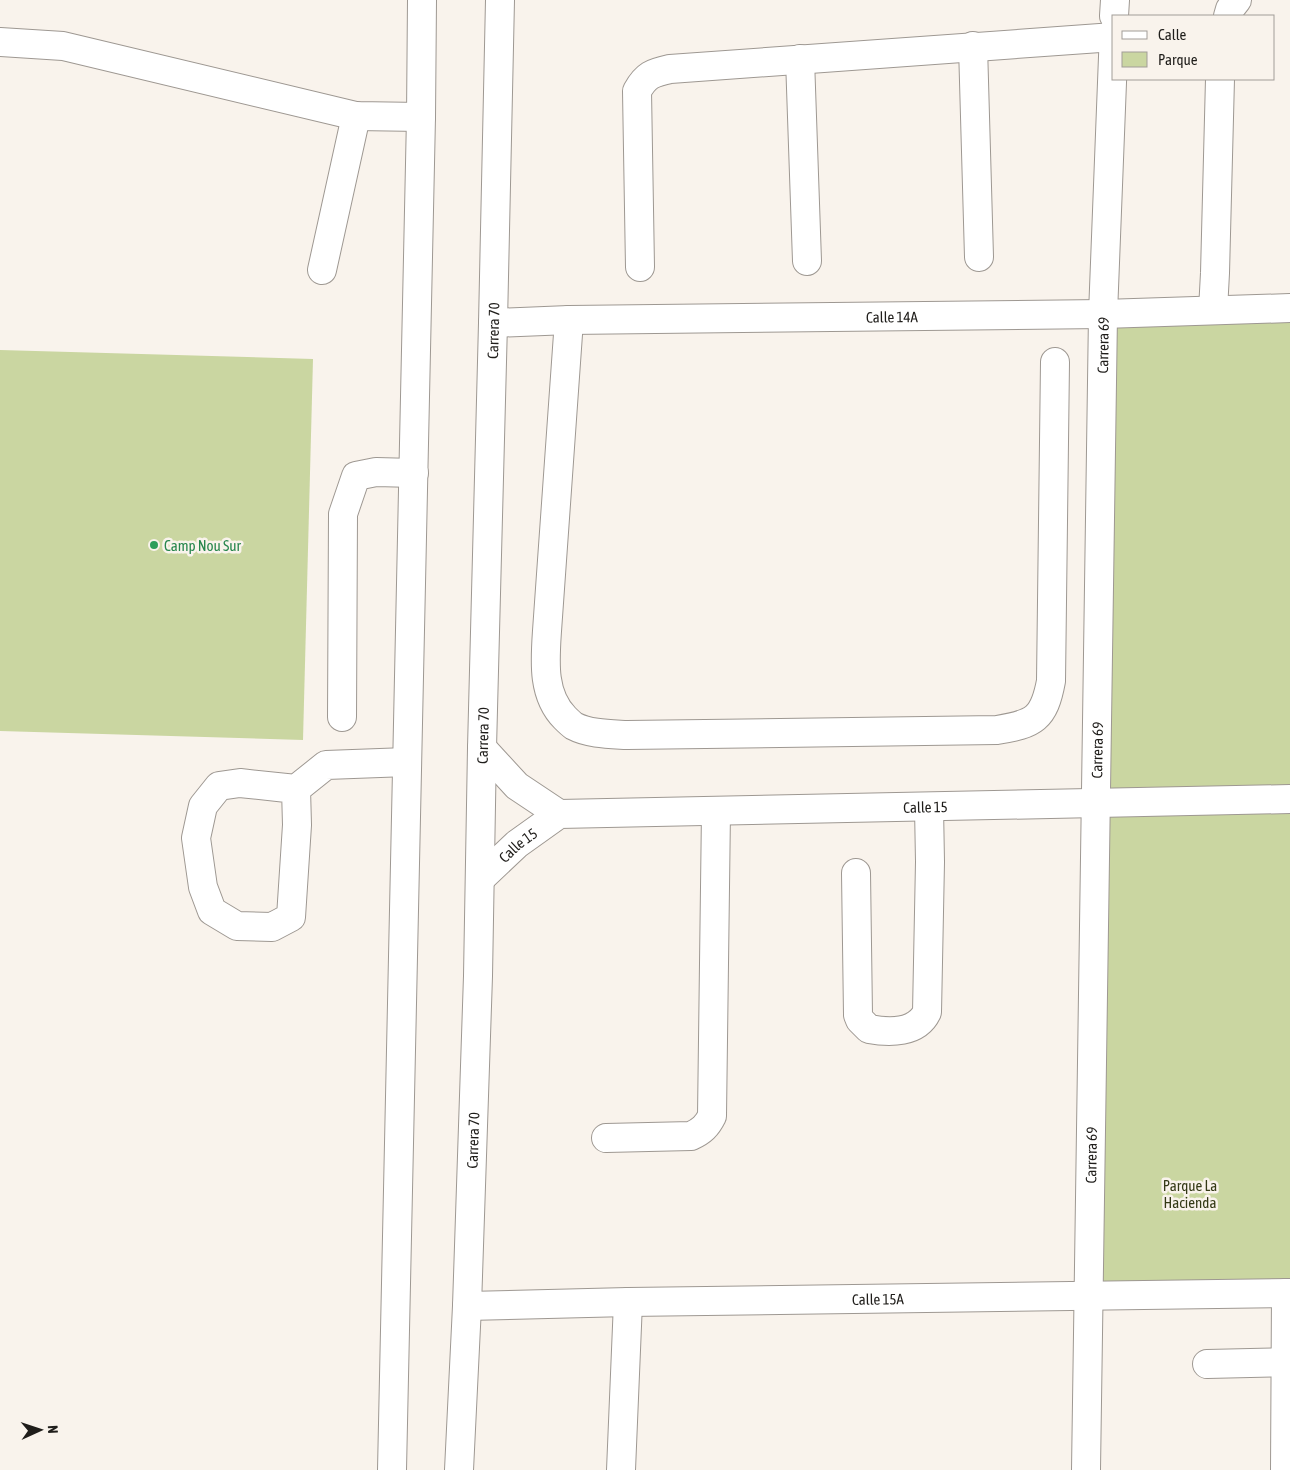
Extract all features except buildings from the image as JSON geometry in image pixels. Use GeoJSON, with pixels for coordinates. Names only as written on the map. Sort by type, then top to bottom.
{"type":"FeatureCollection","features":[{"type":"Feature","properties":{"kind":"street"},"geometry":{"type":"LineString","coordinates":[[410,0],[415,11],[422,52]]}},
{"type":"Feature","properties":{"kind":"street"},"geometry":{"type":"LineString","coordinates":[[392,1470],[414,472],[422,0]]}},
{"type":"Feature","properties":{"kind":"street","name":"Carrera 70"},"geometry":{"type":"LineString","coordinates":[[459,1470],[467,1306],[480,879],[500,0]]}},
{"type":"Feature","properties":{"kind":"street"},"geometry":{"type":"LineString","coordinates":[[500,58],[510,20],[518,0]]}},
{"type":"Feature","properties":{"kind":"street"},"geometry":{"type":"LineString","coordinates":[[1114,15],[1115,0]]}},
{"type":"Feature","properties":{"kind":"street"},"geometry":{"type":"LineString","coordinates":[[1228,15],[1230,9],[1237,0]]}},
{"type":"Feature","properties":{"kind":"street"},"geometry":{"type":"LineString","coordinates":[[640,267],[637,91],[644,78],[656,72],[800,59],[1112,37]]}},
{"type":"Feature","properties":{"kind":"street"},"geometry":{"type":"LineString","coordinates":[[0,42],[63,46],[356,116],[421,117]]}},
{"type":"Feature","properties":{"kind":"street"},"geometry":{"type":"LineString","coordinates":[[973,46],[979,257]]}},
{"type":"Feature","properties":{"kind":"street"},"geometry":{"type":"LineString","coordinates":[[800,59],[807,261]]}},
{"type":"Feature","properties":{"kind":"street","name":"Carrera 69"},"geometry":{"type":"LineString","coordinates":[[1086,1470],[1103,314],[1112,80]]}},
{"type":"Feature","properties":{"kind":"street"},"geometry":{"type":"LineString","coordinates":[[1213,310],[1220,80]]}},
{"type":"Feature","properties":{"kind":"street"},"geometry":{"type":"LineString","coordinates":[[322,270],[356,116]]}},
{"type":"Feature","properties":{"kind":"street","name":"Calle 14A"},"geometry":{"type":"LineString","coordinates":[[494,323],[569,320],[1103,314],[1290,308]]}},
{"type":"Feature","properties":{"kind":"street"},"geometry":{"type":"LineString","coordinates":[[569,320],[545,659],[548,688],[556,709],[573,726],[603,733],[627,735],[997,730],[1020,726],[1037,717],[1048,701],[1051,681],[1055,362]]}},
{"type":"Feature","properties":{"kind":"street"},"geometry":{"type":"LineString","coordinates":[[342,717],[343,514],[356,476],[376,472],[414,472]]}},
{"type":"Feature","properties":{"kind":"street"},"geometry":{"type":"LineString","coordinates":[[482,748],[517,786],[560,814]]}},
{"type":"Feature","properties":{"kind":"street"},"geometry":{"type":"LineString","coordinates":[[296,789],[297,825],[291,917],[272,927],[237,926],[212,911],[204,887],[196,838],[203,806],[218,786],[240,783],[296,789],[326,765],[407,762]]}},
{"type":"Feature","properties":{"kind":"street","name":"Calle 15"},"geometry":{"type":"LineString","coordinates":[[480,879],[517,844],[560,814],[1290,799]]}},
{"type":"Feature","properties":{"kind":"street"},"geometry":{"type":"LineString","coordinates":[[856,873],[858,1014],[860,1020],[870,1029],[876,1030],[905,1030],[912,1028],[924,1019],[927,1012],[930,862],[929,807]]}},
{"type":"Feature","properties":{"kind":"street"},"geometry":{"type":"LineString","coordinates":[[606,1138],[691,1136],[700,1132],[708,1125],[712,1116],[716,811]]}},
{"type":"Feature","properties":{"kind":"street"},"geometry":{"type":"LineString","coordinates":[[1285,1470],[1288,1293]]}},
{"type":"Feature","properties":{"kind":"street","name":"Calle 15A"},"geometry":{"type":"LineString","coordinates":[[467,1306],[1288,1293]]}},
{"type":"Feature","properties":{"kind":"street"},"geometry":{"type":"LineString","coordinates":[[622,1470],[628,1302]]}},
{"type":"Feature","properties":{"kind":"street"},"geometry":{"type":"LineString","coordinates":[[1208,1364],[1288,1362]]}},
{"type":"Feature","properties":{"kind":"green space","name":"Parque La Hacienda"},"geometry":{"type":"Polygon","coordinates":[[[1290,308],[1290,1293],[1089,1295],[1103,314],[1290,308]]]}},
{"type":"Feature","properties":{"kind":"green space","name":"Camp Nou Sur"},"geometry":{"type":"Polygon","coordinates":[[[0,350],[313,359],[303,740],[0,731],[0,350]]]}},
{"type":"Feature","properties":{"kind":"place","name":"Camp Nou Sur"},"geometry":{"type":"Point","coordinates":[154,545]}}]}
